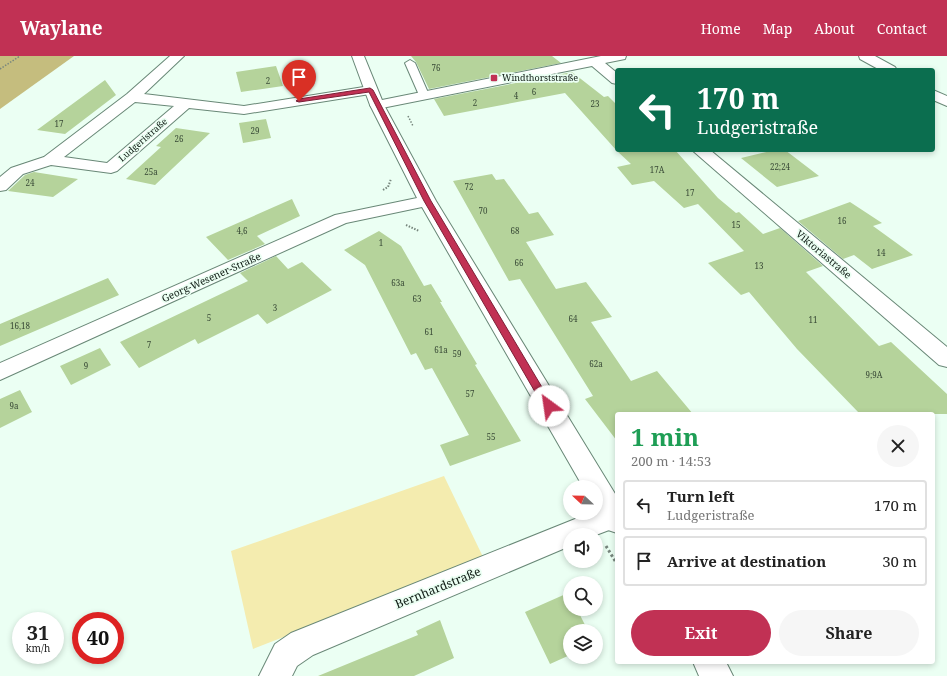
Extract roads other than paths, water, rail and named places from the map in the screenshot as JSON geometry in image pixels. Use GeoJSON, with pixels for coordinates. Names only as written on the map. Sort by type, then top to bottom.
{"type":"FeatureCollection","features":[{"type":"Feature","properties":{"kind":"street","name":"Ludgeristraße"},"geometry":{"type":"LineString","coordinates":[[0,186],[17,171],[50,160],[132,97],[178,56]]}},
{"type":"Feature","properties":{"kind":"street"},"geometry":{"type":"LineString","coordinates":[[358,56],[370,90],[427,201],[615,518]]}},
{"type":"Feature","properties":{"kind":"street"},"geometry":{"type":"LineString","coordinates":[[378,105],[620,56]]}},
{"type":"Feature","properties":{"kind":"street"},"geometry":{"type":"LineString","coordinates":[[865,56],[886,68]]}},
{"type":"Feature","properties":{"kind":"street"},"geometry":{"type":"LineString","coordinates":[[595,61],[615,78]]}},
{"type":"Feature","properties":{"kind":"street"},"geometry":{"type":"LineString","coordinates":[[132,97],[244,110],[370,90]]}},
{"type":"Feature","properties":{"kind":"street"},"geometry":{"type":"LineString","coordinates":[[935,95],[947,102]]}},
{"type":"Feature","properties":{"kind":"street","name":"Ludgeristraße"},"geometry":{"type":"LineString","coordinates":[[50,160],[111,168],[186,103]]}},
{"type":"Feature","properties":{"kind":"street","name":"Viktoriastraße"},"geometry":{"type":"LineString","coordinates":[[702,152],[947,359]]}},
{"type":"Feature","properties":{"kind":"street","name":"Georg-Wesener-Straße"},"geometry":{"type":"LineString","coordinates":[[0,372],[341,219],[427,201]]}},
{"type":"Feature","properties":{"kind":"street","name":"Bernhardstraße"},"geometry":{"type":"LineString","coordinates":[[275,676],[286,655],[302,644],[615,518]]}},
{"type":"Feature","properties":{"kind":"street"},"geometry":{"type":"LineString","coordinates":[[709,664],[717,676]]}},
{"type":"Feature","properties":{"kind":"lane"},"geometry":{"type":"LineString","coordinates":[[410,63],[424,95]]}},
{"type":"Feature","properties":{"kind":"place","name":"Windthorststraße"},"geometry":{"type":"Point","coordinates":[494,78]}}]}
